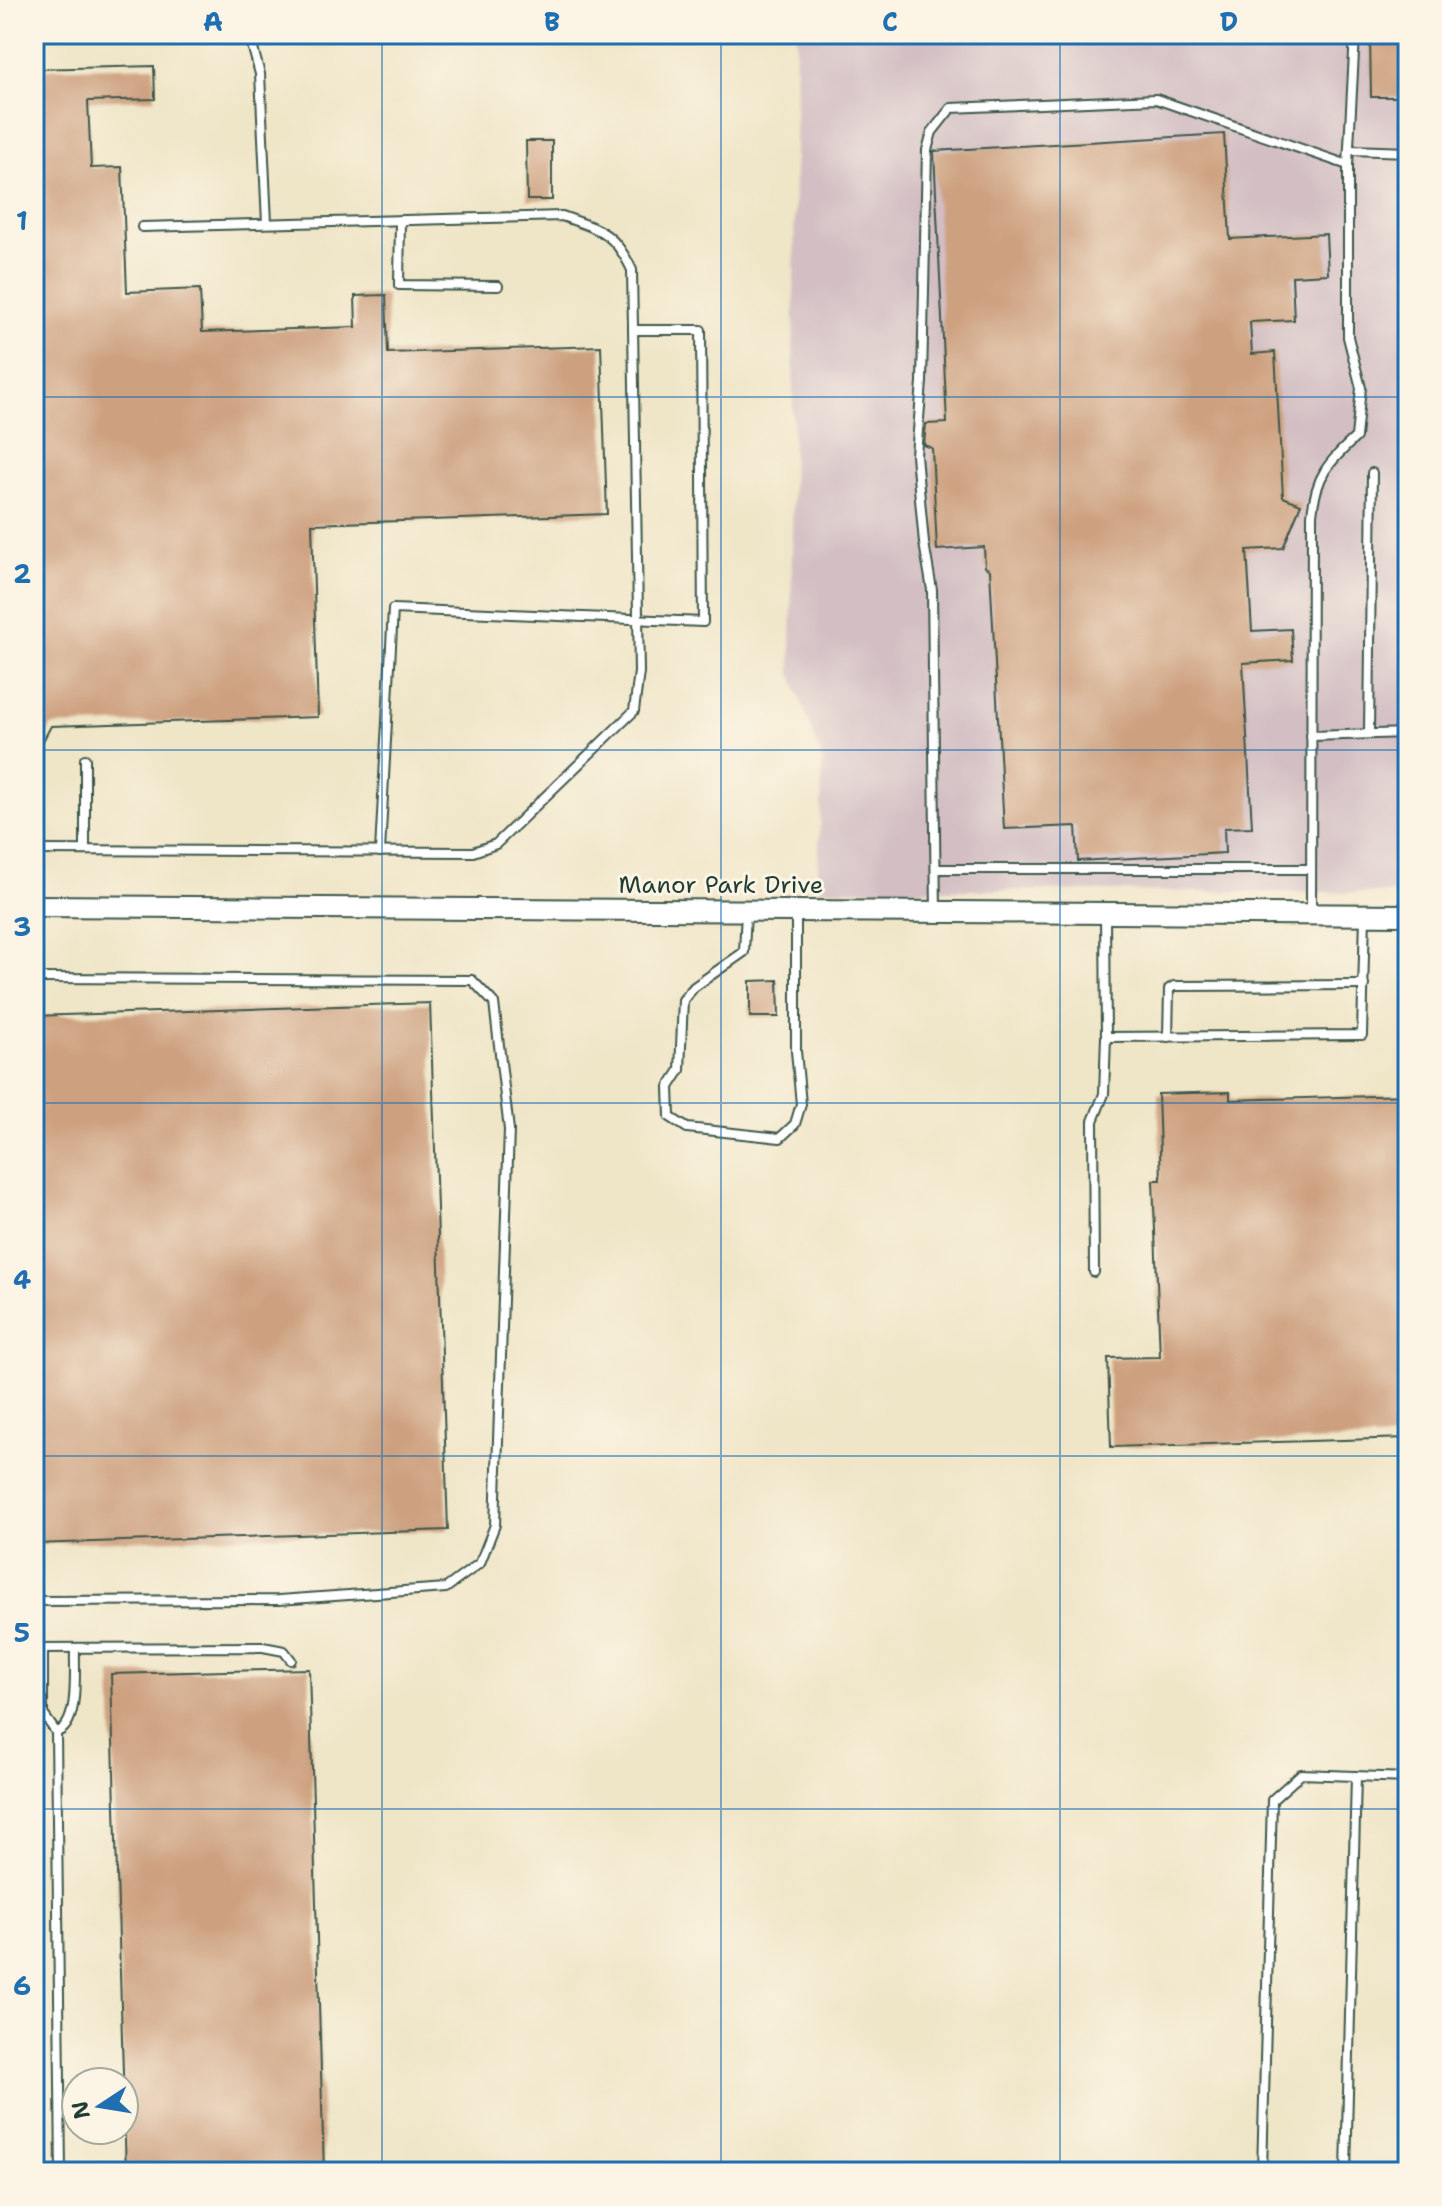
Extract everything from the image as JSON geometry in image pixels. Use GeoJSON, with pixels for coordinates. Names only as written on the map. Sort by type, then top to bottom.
{"type":"FeatureCollection","features":[{"type":"Feature","properties":{"kind":"street","name":"Manor Park Drive"},"geometry":{"type":"LineString","coordinates":[[34,906],[1408,915]]}},
{"type":"Feature","properties":{"kind":"lane"},"geometry":{"type":"LineString","coordinates":[[249,34],[260,74],[267,223]]}},
{"type":"Feature","properties":{"kind":"lane"},"geometry":{"type":"LineString","coordinates":[[1311,914],[1313,502],[1326,465],[1356,437],[1361,388],[1348,337],[1348,165],[1355,34]]}},
{"type":"Feature","properties":{"kind":"lane"},"geometry":{"type":"LineString","coordinates":[[936,912],[932,590],[924,543],[916,455],[922,382],[927,150],[932,132],[951,108],[1156,99],[1348,165]]}},
{"type":"Feature","properties":{"kind":"lane"},"geometry":{"type":"LineString","coordinates":[[1351,150],[1408,152]]}},
{"type":"Feature","properties":{"kind":"lane"},"geometry":{"type":"LineString","coordinates":[[34,850],[473,852],[496,844],[634,711],[639,672],[632,270],[619,243],[604,231],[562,216],[142,227]]}},
{"type":"Feature","properties":{"kind":"lane"},"geometry":{"type":"LineString","coordinates":[[400,220],[399,285],[498,286]]}},
{"type":"Feature","properties":{"kind":"lane"},"geometry":{"type":"LineString","coordinates":[[380,852],[393,609],[703,622],[701,330],[633,330]]}},
{"type":"Feature","properties":{"kind":"lane"},"geometry":{"type":"LineString","coordinates":[[1369,733],[1372,473]]}},
{"type":"Feature","properties":{"kind":"lane"},"geometry":{"type":"LineString","coordinates":[[1311,736],[1408,733]]}},
{"type":"Feature","properties":{"kind":"lane"},"geometry":{"type":"LineString","coordinates":[[85,759],[85,850]]}},
{"type":"Feature","properties":{"kind":"lane"},"geometry":{"type":"LineString","coordinates":[[936,869],[1311,869]]}},
{"type":"Feature","properties":{"kind":"lane"},"geometry":{"type":"LineString","coordinates":[[746,911],[744,952],[694,987],[683,1000],[680,1070],[669,1087],[670,1117],[687,1128],[780,1138],[795,1124],[801,1104],[796,1051],[796,911]]}},
{"type":"Feature","properties":{"kind":"lane"},"geometry":{"type":"LineString","coordinates":[[1094,1272],[1093,1121],[1104,1094],[1105,913]]}},
{"type":"Feature","properties":{"kind":"lane"},"geometry":{"type":"LineString","coordinates":[[1106,1037],[1359,1036],[1363,1033],[1365,914]]}},
{"type":"Feature","properties":{"kind":"lane"},"geometry":{"type":"LineString","coordinates":[[34,978],[472,980],[494,1003],[509,1130],[495,1525],[480,1563],[446,1588],[413,1592],[279,1600],[34,1601]]}},
{"type":"Feature","properties":{"kind":"lane"},"geometry":{"type":"LineString","coordinates":[[1168,1037],[1169,989],[1174,986],[1364,985]]}},
{"type":"Feature","properties":{"kind":"lane"},"geometry":{"type":"LineString","coordinates":[[61,2172],[56,1732],[43,1714],[38,1648],[263,1647],[284,1651],[291,1660]]}},
{"type":"Feature","properties":{"kind":"lane"},"geometry":{"type":"LineString","coordinates":[[56,1732],[63,1730],[72,1720],[75,1649]]}},
{"type":"Feature","properties":{"kind":"lane"},"geometry":{"type":"LineString","coordinates":[[1262,2172],[1272,1800],[1301,1774],[1408,1778]]}},
{"type":"Feature","properties":{"kind":"lane"},"geometry":{"type":"LineString","coordinates":[[1346,2172],[1356,1776]]}},
{"type":"Feature","properties":{"kind":"shaded area"},"geometry":{"type":"Polygon","coordinates":[[[796,34],[1408,34],[1408,893],[817,889],[823,761],[791,673],[796,34]]]}},
{"type":"Feature","properties":{"kind":"building"},"geometry":{"type":"Polygon","coordinates":[[[1370,34],[1408,34],[1408,97],[1371,97],[1370,34]]]}},
{"type":"Feature","properties":{"kind":"building"},"geometry":{"type":"Polygon","coordinates":[[[154,66],[155,99],[88,101],[91,168],[122,167],[127,292],[200,289],[202,332],[356,327],[355,296],[386,295],[388,353],[601,346],[607,514],[312,524],[318,717],[51,726],[34,758],[34,69],[154,66]]]}},
{"type":"Feature","properties":{"kind":"building"},"geometry":{"type":"Polygon","coordinates":[[[1224,134],[1230,239],[1326,234],[1328,274],[1292,276],[1294,320],[1250,322],[1252,354],[1275,352],[1283,497],[1301,504],[1283,548],[1247,550],[1252,631],[1291,629],[1293,660],[1243,663],[1252,827],[1224,828],[1225,853],[1078,861],[1076,826],[1004,829],[990,570],[985,567],[984,547],[937,550],[932,448],[924,445],[926,424],[947,423],[934,151],[1224,134]]]}},
{"type":"Feature","properties":{"kind":"building"},"geometry":{"type":"Polygon","coordinates":[[[526,141],[552,141],[552,200],[527,200],[526,141]]]}},
{"type":"Feature","properties":{"kind":"building"},"geometry":{"type":"Polygon","coordinates":[[[778,980],[779,1017],[750,1017],[750,981],[778,980]]]}},
{"type":"Feature","properties":{"kind":"building"},"geometry":{"type":"Polygon","coordinates":[[[430,1003],[448,1530],[34,1544],[34,1016],[430,1003]]]}},
{"type":"Feature","properties":{"kind":"building"},"geometry":{"type":"Polygon","coordinates":[[[1230,1092],[1230,1100],[1408,1095],[1408,1438],[1111,1447],[1108,1358],[1160,1357],[1153,1180],[1161,1180],[1158,1094],[1230,1092]]]}},
{"type":"Feature","properties":{"kind":"building"},"geometry":{"type":"Polygon","coordinates":[[[309,1669],[324,2172],[126,2172],[125,2146],[140,2146],[140,2066],[123,2066],[111,1674],[309,1669]]]}}]}
